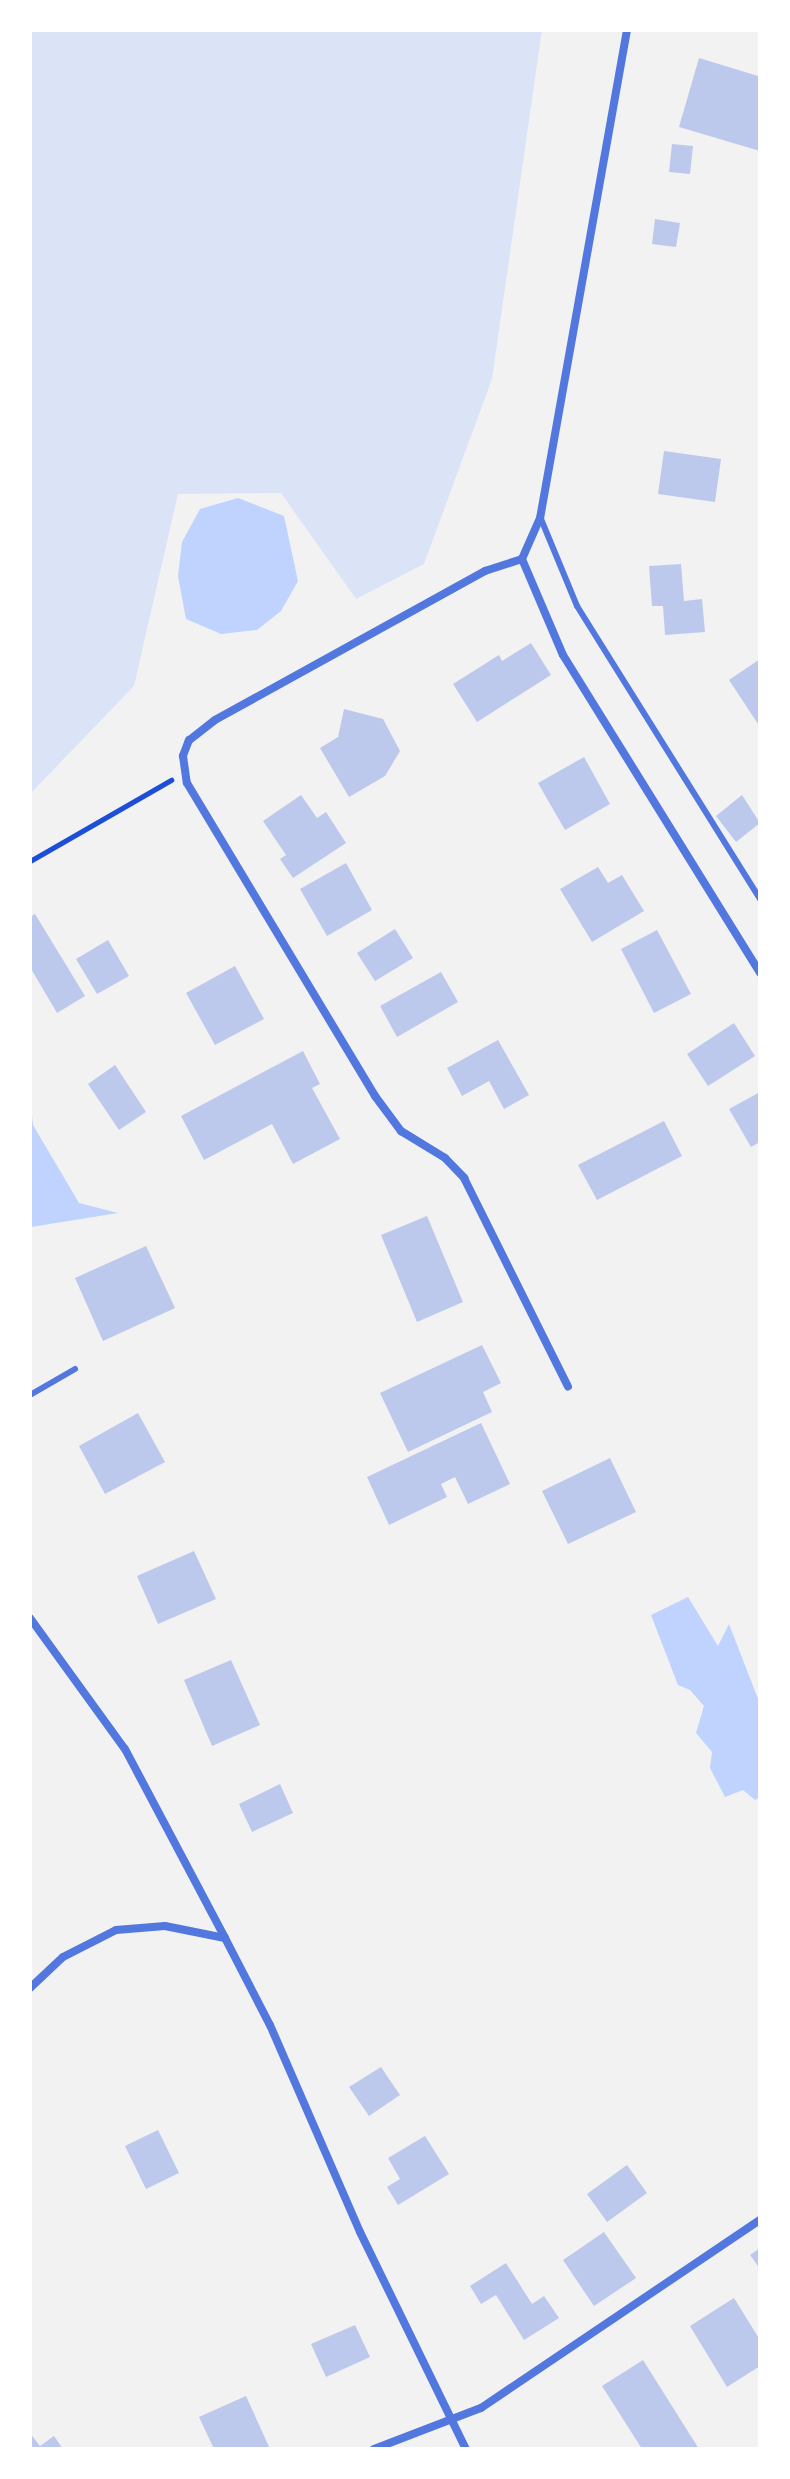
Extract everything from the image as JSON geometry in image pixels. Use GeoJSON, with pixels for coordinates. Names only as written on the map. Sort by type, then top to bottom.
{"type":"FeatureCollection","features":[{"type":"Feature","properties":{"kind":"street"},"geometry":{"type":"LineString","coordinates":[[627,30],[540,518],[522,559],[563,655],[760,973]]}},
{"type":"Feature","properties":{"kind":"street"},"geometry":{"type":"LineString","coordinates":[[522,559],[485,571],[215,720],[189,740],[183,756],[185,772],[375,1096],[401,1131],[445,1158],[464,1178],[568,1387]]}},
{"type":"Feature","properties":{"kind":"street"},"geometry":{"type":"LineString","coordinates":[[30,1618],[125,1749],[225,1938],[466,2449]]}},
{"type":"Feature","properties":{"kind":"street"},"geometry":{"type":"LineString","coordinates":[[30,1988],[63,1957],[116,1930],[165,1926],[225,1938]]}},
{"type":"Feature","properties":{"kind":"street"},"geometry":{"type":"LineString","coordinates":[[374,2449],[451,2420],[540,2372],[760,2220]]}},
{"type":"Feature","properties":{"kind":"lane"},"geometry":{"type":"LineString","coordinates":[[540,518],[577,606],[760,899]]}},
{"type":"Feature","properties":{"kind":"lane"},"geometry":{"type":"LineString","coordinates":[[30,1395],[75,1369]]}},
{"type":"Feature","properties":{"kind":"path"},"geometry":{"type":"LineString","coordinates":[[30,861],[185,772]]}},
{"type":"Feature","properties":{"kind":"shaded area"},"geometry":{"type":"Polygon","coordinates":[[[30,30],[542,30],[492,379],[424,564],[356,599],[281,493],[178,494],[134,686],[30,794],[30,30]]]}},
{"type":"Feature","properties":{"kind":"water"},"geometry":{"type":"Polygon","coordinates":[[[238,498],[284,516],[298,581],[281,611],[257,630],[221,634],[186,619],[178,576],[182,542],[200,509],[238,498]]]}},
{"type":"Feature","properties":{"kind":"water"},"geometry":{"type":"Polygon","coordinates":[[[30,1097],[33,1125],[79,1203],[118,1213],[31,1227],[30,1097]]]}},
{"type":"Feature","properties":{"kind":"water"},"geometry":{"type":"Polygon","coordinates":[[[688,1597],[718,1646],[729,1624],[760,1704],[760,1797],[755,1800],[743,1790],[725,1797],[710,1768],[712,1752],[696,1733],[704,1706],[690,1690],[678,1685],[651,1615],[688,1597]]]}},
{"type":"Feature","properties":{"kind":"building"},"geometry":{"type":"Polygon","coordinates":[[[699,58],[758,76],[760,151],[679,127],[699,58]]]}},
{"type":"Feature","properties":{"kind":"building"},"geometry":{"type":"Polygon","coordinates":[[[672,144],[693,146],[690,174],[669,172],[672,144]]]}},
{"type":"Feature","properties":{"kind":"building"},"geometry":{"type":"Polygon","coordinates":[[[655,219],[680,223],[676,247],[652,244],[655,219]]]}},
{"type":"Feature","properties":{"kind":"building"},"geometry":{"type":"Polygon","coordinates":[[[664,451],[721,459],[715,502],[658,494],[664,451]]]}},
{"type":"Feature","properties":{"kind":"building"},"geometry":{"type":"Polygon","coordinates":[[[681,564],[684,601],[702,599],[705,632],[665,635],[663,606],[652,606],[649,566],[681,564]]]}},
{"type":"Feature","properties":{"kind":"building"},"geometry":{"type":"Polygon","coordinates":[[[531,643],[551,675],[477,722],[453,684],[499,655],[502,661],[531,643]]]}},
{"type":"Feature","properties":{"kind":"building"},"geometry":{"type":"Polygon","coordinates":[[[760,659],[760,727],[729,680],[760,659]]]}},
{"type":"Feature","properties":{"kind":"building"},"geometry":{"type":"Polygon","coordinates":[[[344,709],[383,719],[400,751],[385,776],[349,797],[320,748],[338,737],[344,709]]]}},
{"type":"Feature","properties":{"kind":"building"},"geometry":{"type":"Polygon","coordinates":[[[584,757],[610,804],[565,830],[538,783],[584,757]]]}},
{"type":"Feature","properties":{"kind":"building"},"geometry":{"type":"Polygon","coordinates":[[[301,795],[317,818],[326,812],[346,843],[293,878],[280,859],[286,855],[263,821],[301,795]]]}},
{"type":"Feature","properties":{"kind":"building"},"geometry":{"type":"Polygon","coordinates":[[[742,795],[760,823],[736,842],[716,816],[742,795]]]}},
{"type":"Feature","properties":{"kind":"building"},"geometry":{"type":"Polygon","coordinates":[[[346,863],[372,910],[327,936],[300,889],[346,863]]]}},
{"type":"Feature","properties":{"kind":"building"},"geometry":{"type":"Polygon","coordinates":[[[598,867],[608,883],[622,875],[644,911],[592,942],[560,889],[598,867]]]}},
{"type":"Feature","properties":{"kind":"building"},"geometry":{"type":"Polygon","coordinates":[[[35,914],[85,996],[57,1013],[30,967],[30,917],[35,914]]]}},
{"type":"Feature","properties":{"kind":"building"},"geometry":{"type":"Polygon","coordinates":[[[395,929],[413,958],[375,981],[357,953],[395,929]]]}},
{"type":"Feature","properties":{"kind":"building"},"geometry":{"type":"Polygon","coordinates":[[[657,930],[691,994],[654,1013],[621,949],[657,930]]]}},
{"type":"Feature","properties":{"kind":"building"},"geometry":{"type":"Polygon","coordinates":[[[108,940],[129,976],[97,994],[76,959],[108,940]]]}},
{"type":"Feature","properties":{"kind":"building"},"geometry":{"type":"Polygon","coordinates":[[[235,966],[264,1019],[215,1045],[186,993],[235,966]]]}},
{"type":"Feature","properties":{"kind":"building"},"geometry":{"type":"Polygon","coordinates":[[[441,972],[458,1002],[397,1037],[380,1006],[441,972]]]}},
{"type":"Feature","properties":{"kind":"building"},"geometry":{"type":"Polygon","coordinates":[[[734,1023],[755,1056],[708,1086],[687,1054],[734,1023]]]}},
{"type":"Feature","properties":{"kind":"building"},"geometry":{"type":"Polygon","coordinates":[[[498,1040],[529,1095],[504,1109],[489,1081],[462,1096],[447,1068],[498,1040]]]}},
{"type":"Feature","properties":{"kind":"building"},"geometry":{"type":"Polygon","coordinates":[[[303,1051],[320,1084],[312,1088],[340,1139],[293,1164],[272,1124],[204,1160],[181,1116],[303,1051]]]}},
{"type":"Feature","properties":{"kind":"building"},"geometry":{"type":"Polygon","coordinates":[[[115,1065],[146,1112],[119,1130],[88,1084],[115,1065]]]}},
{"type":"Feature","properties":{"kind":"building"},"geometry":{"type":"Polygon","coordinates":[[[760,1092],[760,1142],[751,1147],[729,1109],[760,1092]]]}},
{"type":"Feature","properties":{"kind":"building"},"geometry":{"type":"Polygon","coordinates":[[[664,1121],[682,1156],[597,1200],[578,1165],[664,1121]]]}},
{"type":"Feature","properties":{"kind":"building"},"geometry":{"type":"Polygon","coordinates":[[[427,1216],[463,1302],[417,1322],[381,1235],[427,1216]]]}},
{"type":"Feature","properties":{"kind":"building"},"geometry":{"type":"Polygon","coordinates":[[[146,1246],[175,1308],[103,1341],[75,1278],[146,1246]]]}},
{"type":"Feature","properties":{"kind":"building"},"geometry":{"type":"Polygon","coordinates":[[[482,1345],[501,1383],[483,1392],[492,1412],[408,1452],[380,1393],[482,1345]]]}},
{"type":"Feature","properties":{"kind":"building"},"geometry":{"type":"Polygon","coordinates":[[[138,1413],[165,1462],[105,1494],[79,1446],[138,1413]]]}},
{"type":"Feature","properties":{"kind":"building"},"geometry":{"type":"Polygon","coordinates":[[[481,1423],[510,1484],[468,1504],[455,1477],[441,1484],[447,1497],[389,1525],[367,1477],[481,1423]]]}},
{"type":"Feature","properties":{"kind":"building"},"geometry":{"type":"Polygon","coordinates":[[[610,1458],[636,1512],[568,1544],[542,1491],[610,1458]]]}},
{"type":"Feature","properties":{"kind":"building"},"geometry":{"type":"Polygon","coordinates":[[[194,1551],[216,1599],[158,1624],[137,1576],[194,1551]]]}},
{"type":"Feature","properties":{"kind":"building"},"geometry":{"type":"Polygon","coordinates":[[[231,1660],[260,1725],[212,1746],[184,1680],[231,1660]]]}},
{"type":"Feature","properties":{"kind":"building"},"geometry":{"type":"Polygon","coordinates":[[[280,1784],[293,1813],[252,1832],[239,1804],[280,1784]]]}},
{"type":"Feature","properties":{"kind":"building"},"geometry":{"type":"Polygon","coordinates":[[[381,2067],[400,2095],[369,2116],[349,2087],[381,2067]]]}},
{"type":"Feature","properties":{"kind":"building"},"geometry":{"type":"Polygon","coordinates":[[[158,2130],[179,2173],[146,2189],[125,2146],[158,2130]]]}},
{"type":"Feature","properties":{"kind":"building"},"geometry":{"type":"Polygon","coordinates":[[[425,2136],[449,2174],[398,2205],[387,2187],[400,2179],[388,2158],[425,2136]]]}},
{"type":"Feature","properties":{"kind":"building"},"geometry":{"type":"Polygon","coordinates":[[[627,2165],[647,2193],[607,2222],[587,2194],[627,2165]]]}},
{"type":"Feature","properties":{"kind":"building"},"geometry":{"type":"Polygon","coordinates":[[[604,2232],[636,2278],[594,2306],[563,2260],[604,2232]]]}},
{"type":"Feature","properties":{"kind":"building"},"geometry":{"type":"Polygon","coordinates":[[[760,2248],[760,2269],[750,2255],[760,2248]]]}},
{"type":"Feature","properties":{"kind":"building"},"geometry":{"type":"Polygon","coordinates":[[[506,2263],[532,2304],[544,2296],[559,2318],[524,2340],[496,2295],[481,2304],[470,2286],[506,2263]]]}},
{"type":"Feature","properties":{"kind":"building"},"geometry":{"type":"Polygon","coordinates":[[[734,2298],[760,2340],[760,2366],[727,2387],[690,2326],[734,2298]]]}},
{"type":"Feature","properties":{"kind":"building"},"geometry":{"type":"Polygon","coordinates":[[[355,2325],[370,2357],[326,2377],[311,2344],[355,2325]]]}},
{"type":"Feature","properties":{"kind":"building"},"geometry":{"type":"Polygon","coordinates":[[[643,2360],[699,2449],[642,2449],[602,2386],[643,2360]]]}},
{"type":"Feature","properties":{"kind":"building"},"geometry":{"type":"Polygon","coordinates":[[[246,2396],[270,2449],[214,2449],[199,2417],[246,2396]]]}},
{"type":"Feature","properties":{"kind":"building"},"geometry":{"type":"Polygon","coordinates":[[[30,2433],[40,2446],[54,2436],[63,2449],[30,2449],[30,2433]]]}}]}
